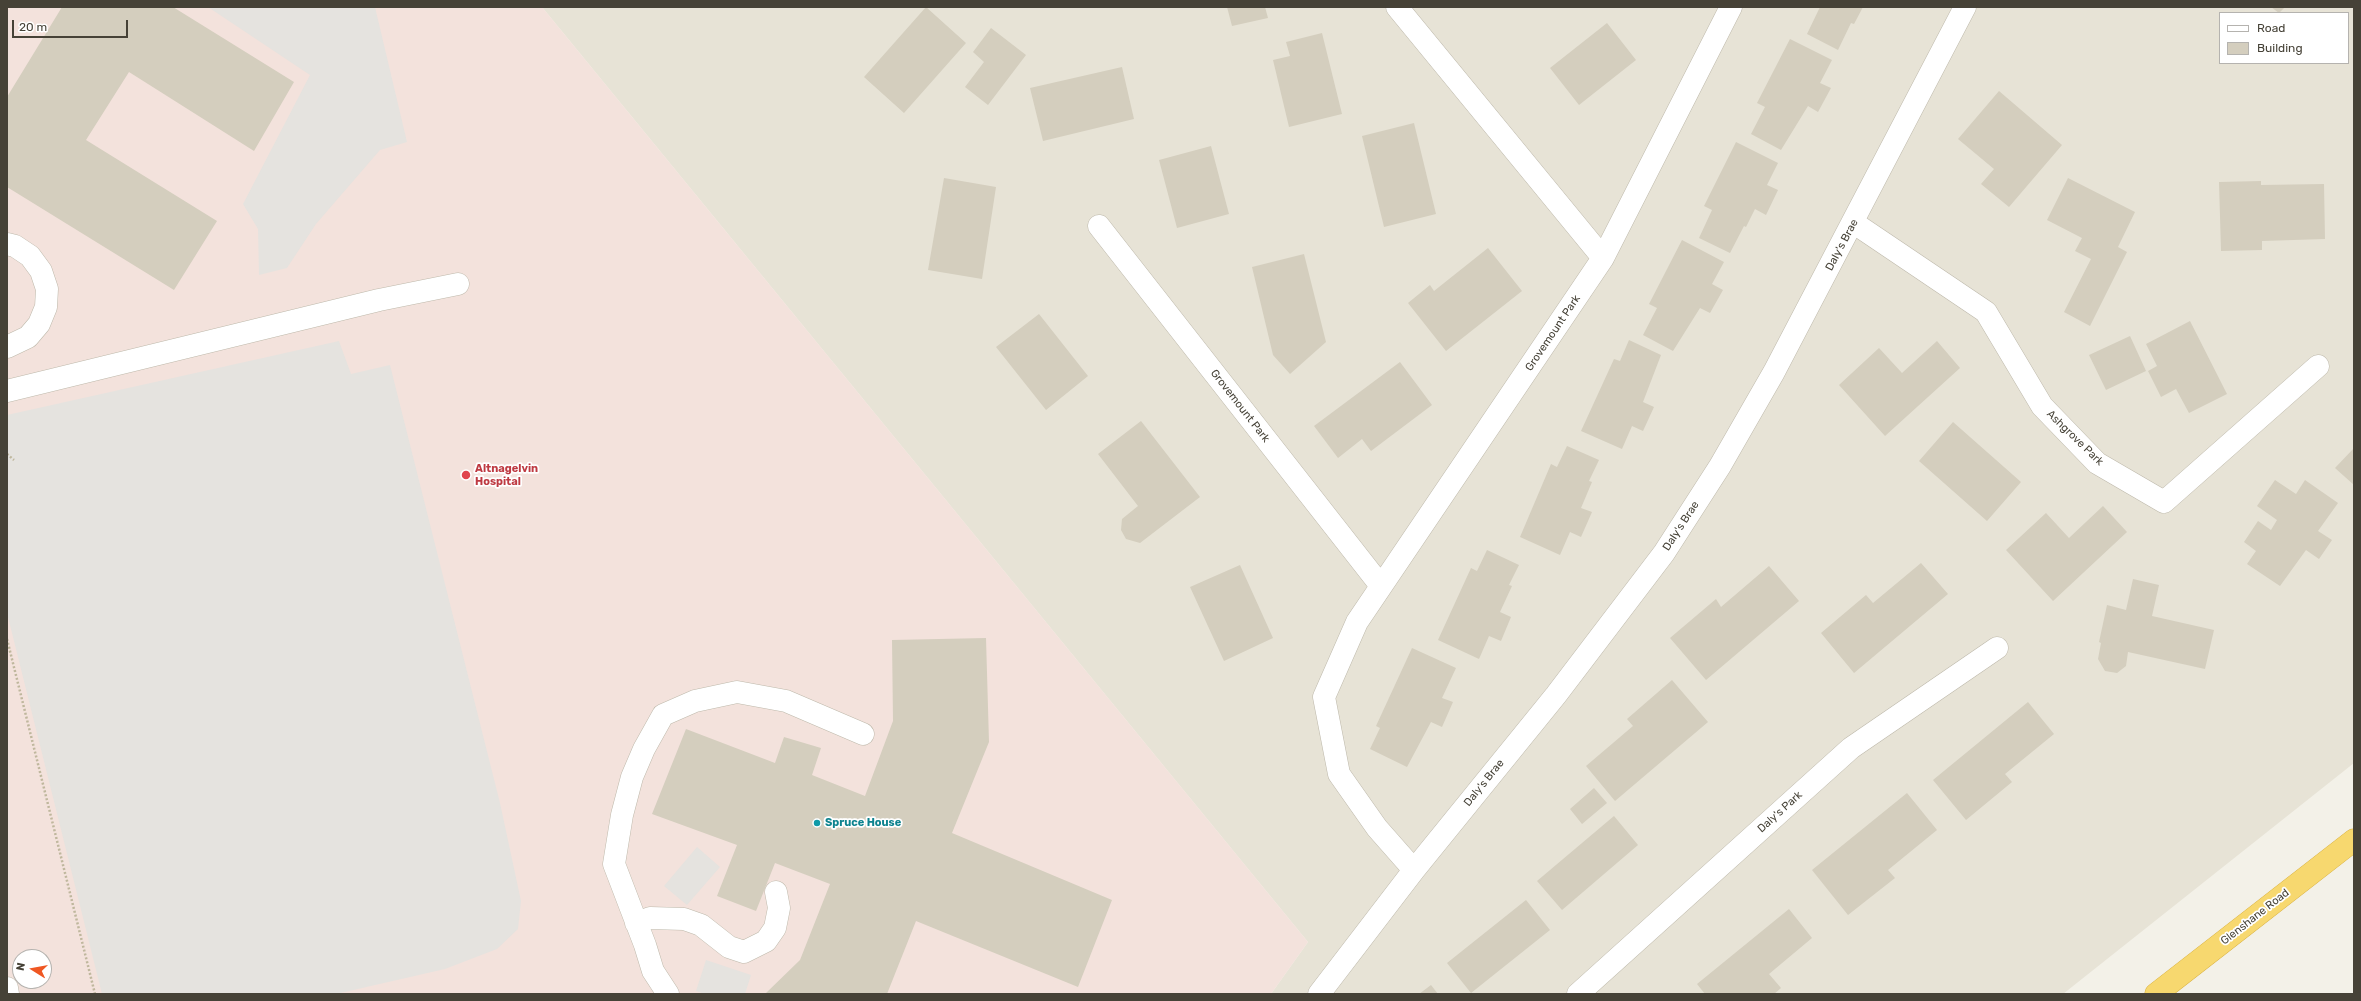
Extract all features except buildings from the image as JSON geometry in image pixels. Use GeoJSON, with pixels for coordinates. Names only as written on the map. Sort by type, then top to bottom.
{"type":"FeatureCollection","features":[{"type":"Feature","properties":{"kind":"highway","name":"Glenshane Road"},"geometry":{"type":"LineString","coordinates":[[2156,994],[2354,840]]}},
{"type":"Feature","properties":{"kind":"street"},"geometry":{"type":"LineString","coordinates":[[1397,7],[1603,258]]}},
{"type":"Feature","properties":{"kind":"street","name":"Grovemount Park"},"geometry":{"type":"LineString","coordinates":[[1414,870],[1377,828],[1339,774],[1324,697],[1357,622],[1603,258],[1731,7]]}},
{"type":"Feature","properties":{"kind":"street","name":"Daly's Brae"},"geometry":{"type":"LineString","coordinates":[[1320,994],[1414,870],[1556,695],[1664,553],[1720,466],[1774,372],[1854,223],[1965,7]]}},
{"type":"Feature","properties":{"kind":"street","name":"Ashgrove Park"},"geometry":{"type":"LineString","coordinates":[[1854,223],[1986,312],[2042,406],[2097,463],[2164,502],[2318,366]]}},
{"type":"Feature","properties":{"kind":"street","name":"Grovemount Park"},"geometry":{"type":"LineString","coordinates":[[1099,226],[1381,586]]}},
{"type":"Feature","properties":{"kind":"street"},"geometry":{"type":"LineString","coordinates":[[7,244],[15,246],[30,256],[41,271],[47,289],[46,307],[39,324],[28,337],[7,347]]}},
{"type":"Feature","properties":{"kind":"street"},"geometry":{"type":"LineString","coordinates":[[7,391],[380,300],[458,284]]}},
{"type":"Feature","properties":{"kind":"street","name":"Daly's Park"},"geometry":{"type":"LineString","coordinates":[[1578,994],[1851,748],[1997,648]]}},
{"type":"Feature","properties":{"kind":"street"},"geometry":{"type":"LineString","coordinates":[[668,994],[652,971],[645,945],[614,864],[622,815],[632,777],[644,749],[663,715],[695,701],[737,692],[786,701],[863,734]]}},
{"type":"Feature","properties":{"kind":"street"},"geometry":{"type":"LineString","coordinates":[[636,923],[650,918],[684,919],[701,925],[728,947],[744,952],[766,942],[775,928],[779,908],[776,892]]}},
{"type":"Feature","properties":{"kind":"street"},"geometry":{"type":"LineString","coordinates":[[7,988],[8,994]]}},
{"type":"Feature","properties":{"kind":"path"},"geometry":{"type":"LineString","coordinates":[[7,454],[14,460]]}},
{"type":"Feature","properties":{"kind":"path"},"geometry":{"type":"LineString","coordinates":[[7,640],[94,994]]}},
{"type":"Feature","properties":{"kind":"shaded area","name":"Altnagelvin Hospital"},"geometry":{"type":"Polygon","coordinates":[[[7,7],[542,7],[1308,942],[1271,994],[7,994],[7,7]]]}},
{"type":"Feature","properties":{"kind":"shaded area"},"geometry":{"type":"Polygon","coordinates":[[[208,7],[375,7],[407,142],[380,150],[316,224],[287,268],[259,275],[258,229],[243,204],[310,75],[208,7]]]}},
{"type":"Feature","properties":{"kind":"shaded area"},"geometry":{"type":"Polygon","coordinates":[[[542,7],[2354,7],[2354,763],[2063,994],[1271,994],[1308,942],[542,7]]]}},
{"type":"Feature","properties":{"kind":"shaded area"},"geometry":{"type":"Polygon","coordinates":[[[339,341],[351,374],[390,365],[500,803],[521,901],[518,929],[497,949],[445,969],[336,994],[102,994],[7,613],[7,415],[339,341]]]}},
{"type":"Feature","properties":{"kind":"shaded area"},"geometry":{"type":"Polygon","coordinates":[[[697,847],[720,867],[687,905],[664,886],[697,847]]]}},
{"type":"Feature","properties":{"kind":"shaded area"},"geometry":{"type":"Polygon","coordinates":[[[706,960],[751,975],[745,994],[705,994],[696,991],[706,960]]]}},
{"type":"Feature","properties":{"kind":"place","name":"Altnagelvin Hospital"},"geometry":{"type":"Point","coordinates":[466,475]}},
{"type":"Feature","properties":{"kind":"place","name":"Spruce House"},"geometry":{"type":"Point","coordinates":[817,823]}}]}
